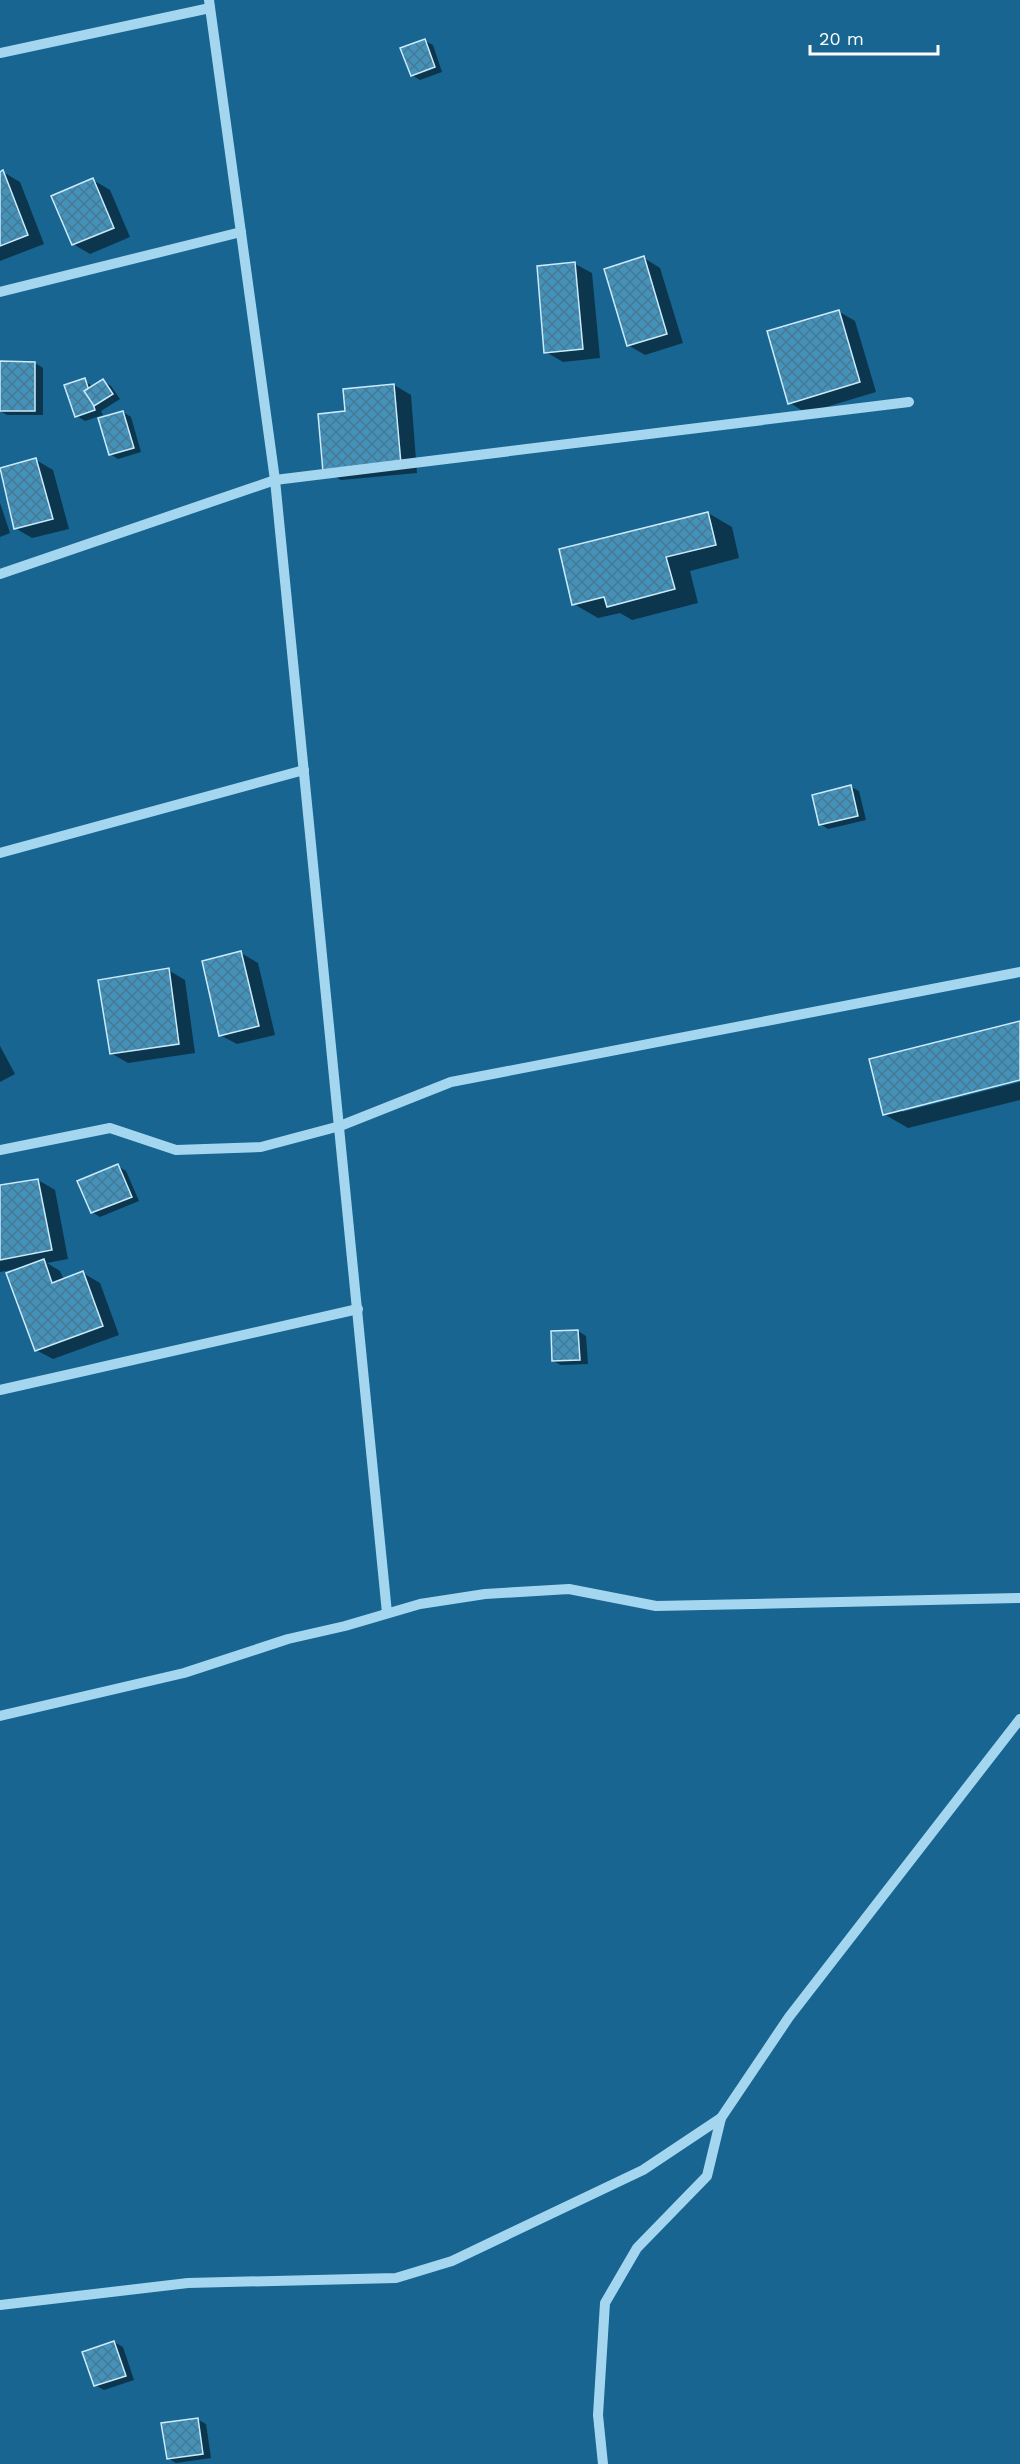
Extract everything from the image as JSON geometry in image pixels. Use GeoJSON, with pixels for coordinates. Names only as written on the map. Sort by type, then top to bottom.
{"type":"FeatureCollection","features":[{"type":"Feature","properties":{"kind":"street"},"geometry":{"type":"LineString","coordinates":[[0,53],[209,4],[275,480],[387,1613]]}},
{"type":"Feature","properties":{"kind":"street"},"geometry":{"type":"LineString","coordinates":[[0,292],[241,232]]}},
{"type":"Feature","properties":{"kind":"street"},"geometry":{"type":"LineString","coordinates":[[0,574],[275,480],[909,402]]}},
{"type":"Feature","properties":{"kind":"street"},"geometry":{"type":"LineString","coordinates":[[0,853],[304,770]]}},
{"type":"Feature","properties":{"kind":"street"},"geometry":{"type":"LineString","coordinates":[[0,1150],[110,1128],[176,1150],[261,1147],[340,1126],[451,1082],[1020,972]]}},
{"type":"Feature","properties":{"kind":"street"},"geometry":{"type":"LineString","coordinates":[[0,1390],[358,1309]]}},
{"type":"Feature","properties":{"kind":"street"},"geometry":{"type":"LineString","coordinates":[[0,1716],[184,1673],[288,1639],[420,1604],[485,1594],[569,1589],[656,1606],[1020,1598]]}},
{"type":"Feature","properties":{"kind":"street"},"geometry":{"type":"LineString","coordinates":[[603,2464],[598,2415],[605,2303],[637,2248],[707,2176],[721,2118],[789,2017],[1020,1719]]}},
{"type":"Feature","properties":{"kind":"street"},"geometry":{"type":"LineString","coordinates":[[0,2306],[188,2283],[396,2278],[452,2261],[643,2170],[721,2118]]}},
{"type":"Feature","properties":{"kind":"building"},"geometry":{"type":"Polygon","coordinates":[[[425,39],[435,67],[411,76],[400,48],[425,39]]]}},
{"type":"Feature","properties":{"kind":"building"},"geometry":{"type":"Polygon","coordinates":[[[3,170],[28,235],[0,246],[0,172],[3,170]]]}},
{"type":"Feature","properties":{"kind":"building"},"geometry":{"type":"Polygon","coordinates":[[[93,178],[114,228],[72,245],[51,196],[93,178]]]}},
{"type":"Feature","properties":{"kind":"building"},"geometry":{"type":"Polygon","coordinates":[[[644,256],[667,334],[627,346],[604,269],[644,256]]]}},
{"type":"Feature","properties":{"kind":"building"},"geometry":{"type":"Polygon","coordinates":[[[575,262],[583,349],[544,353],[537,266],[575,262]]]}},
{"type":"Feature","properties":{"kind":"building"},"geometry":{"type":"Polygon","coordinates":[[[839,310],[860,382],[788,404],[767,331],[839,310]]]}},
{"type":"Feature","properties":{"kind":"building"},"geometry":{"type":"Polygon","coordinates":[[[0,361],[35,362],[35,411],[0,411],[0,361]]]}},
{"type":"Feature","properties":{"kind":"building"},"geometry":{"type":"Polygon","coordinates":[[[85,378],[95,410],[75,417],[64,385],[85,378]]]}},
{"type":"Feature","properties":{"kind":"building"},"geometry":{"type":"Polygon","coordinates":[[[103,379],[113,394],[94,406],[84,391],[103,379]]]}},
{"type":"Feature","properties":{"kind":"building"},"geometry":{"type":"Polygon","coordinates":[[[394,384],[401,464],[323,472],[318,414],[345,411],[343,389],[394,384]]]}},
{"type":"Feature","properties":{"kind":"building"},"geometry":{"type":"Polygon","coordinates":[[[123,411],[134,448],[109,455],[98,418],[123,411]]]}},
{"type":"Feature","properties":{"kind":"building"},"geometry":{"type":"Polygon","coordinates":[[[36,458],[53,519],[14,529],[0,468],[36,458]]]}},
{"type":"Feature","properties":{"kind":"building"},"geometry":{"type":"Polygon","coordinates":[[[708,512],[716,545],[666,557],[675,589],[607,607],[604,597],[572,605],[559,549],[708,512]]]}},
{"type":"Feature","properties":{"kind":"building"},"geometry":{"type":"Polygon","coordinates":[[[851,785],[858,816],[819,825],[812,795],[851,785]]]}},
{"type":"Feature","properties":{"kind":"building"},"geometry":{"type":"Polygon","coordinates":[[[241,951],[259,1026],[219,1036],[202,961],[241,951]]]}},
{"type":"Feature","properties":{"kind":"building"},"geometry":{"type":"Polygon","coordinates":[[[169,968],[179,1044],[110,1054],[98,980],[169,968]]]}},
{"type":"Feature","properties":{"kind":"building"},"geometry":{"type":"Polygon","coordinates":[[[1020,1021],[1020,1080],[883,1115],[869,1059],[1020,1021]]]}},
{"type":"Feature","properties":{"kind":"building"},"geometry":{"type":"Polygon","coordinates":[[[118,1164],[132,1197],[91,1213],[77,1181],[118,1164]]]}},
{"type":"Feature","properties":{"kind":"building"},"geometry":{"type":"Polygon","coordinates":[[[38,1179],[52,1250],[0,1260],[0,1185],[38,1179]]]}},
{"type":"Feature","properties":{"kind":"building"},"geometry":{"type":"Polygon","coordinates":[[[44,1259],[52,1283],[83,1271],[103,1326],[35,1351],[6,1273],[44,1259]]]}},
{"type":"Feature","properties":{"kind":"building"},"geometry":{"type":"Polygon","coordinates":[[[578,1330],[580,1360],[552,1361],[551,1331],[578,1330]]]}},
{"type":"Feature","properties":{"kind":"building"},"geometry":{"type":"Polygon","coordinates":[[[114,2341],[126,2376],[94,2386],[82,2352],[114,2341]]]}},
{"type":"Feature","properties":{"kind":"building"},"geometry":{"type":"Polygon","coordinates":[[[198,2418],[203,2454],[167,2459],[161,2423],[198,2418]]]}}]}
